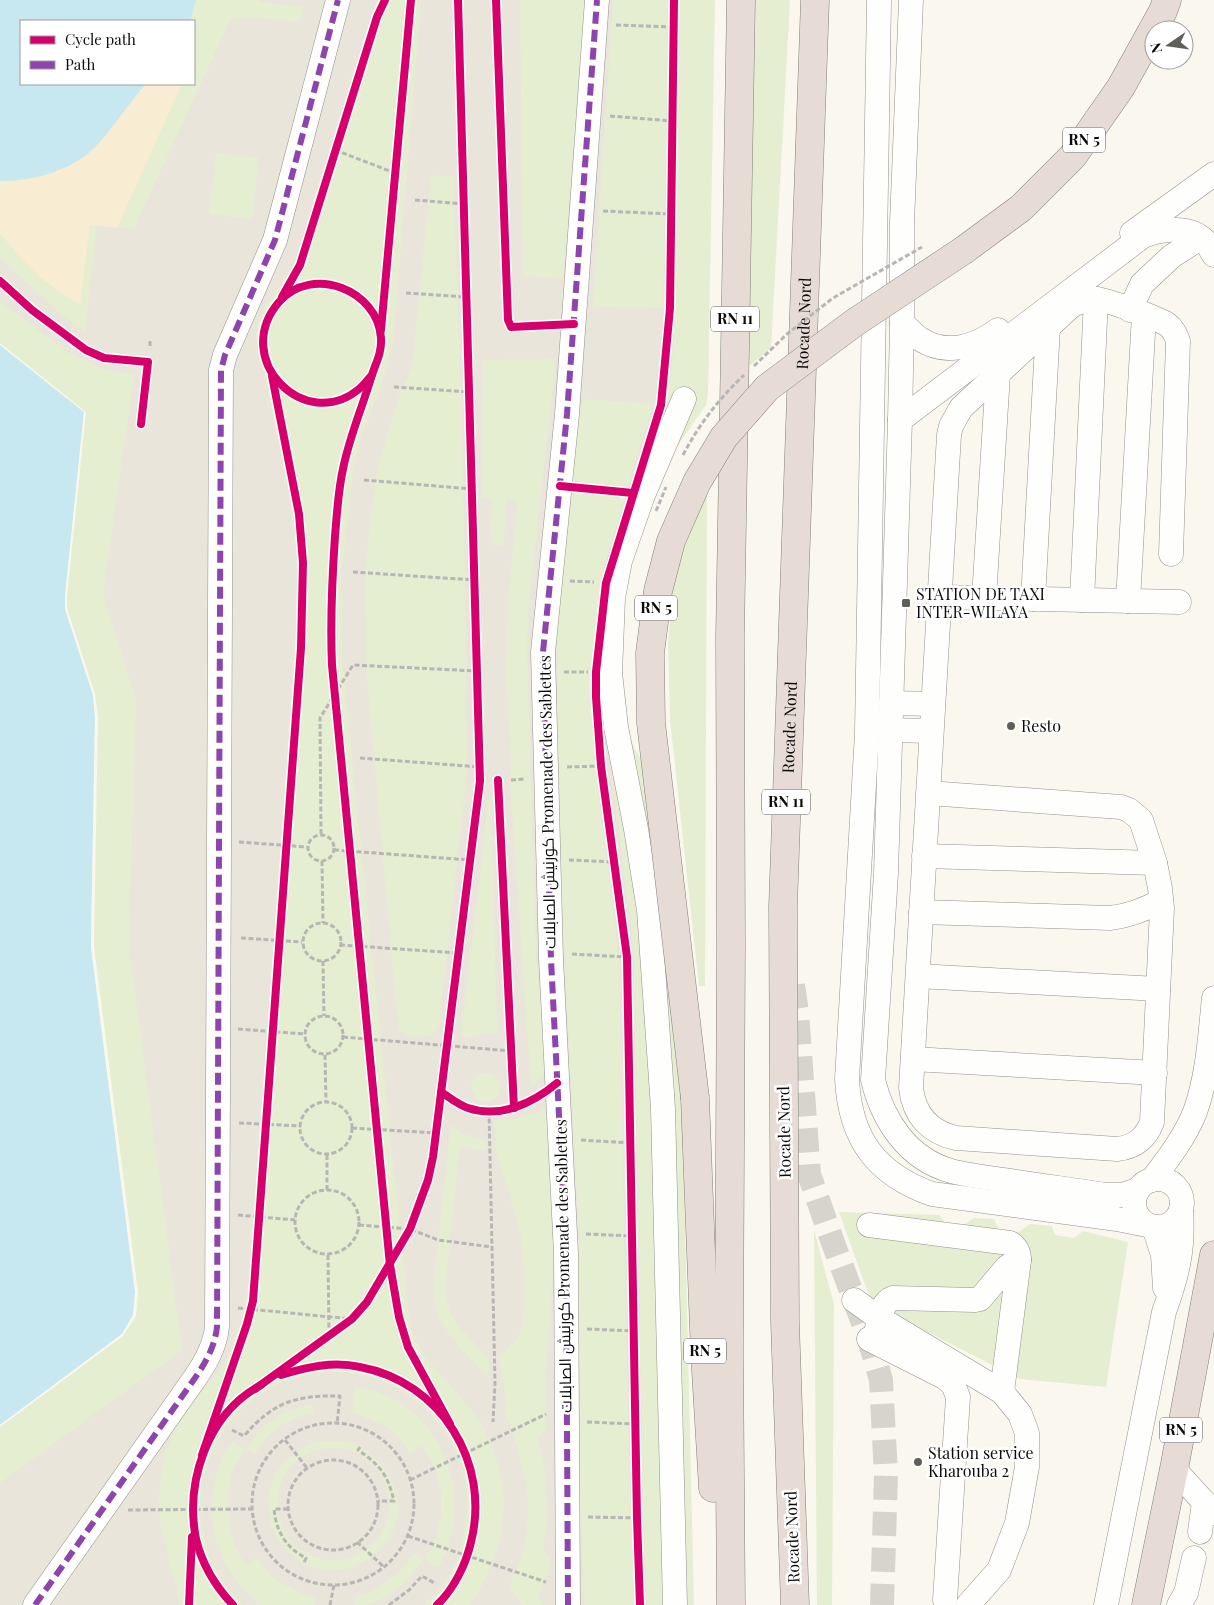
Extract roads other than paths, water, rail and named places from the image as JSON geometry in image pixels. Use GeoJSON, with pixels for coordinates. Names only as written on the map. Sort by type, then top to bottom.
{"type":"FeatureCollection","features":[{"type":"Feature","properties":{"kind":"highway","name":"RN 11"},"geometry":{"type":"LineString","coordinates":[[731,1605],[729,1352],[732,947],[730,637],[741,0]]}},
{"type":"Feature","properties":{"kind":"highway","name":"Rocade Nord"},"geometry":{"type":"LineString","coordinates":[[795,1605],[785,1324],[783,907],[815,0]]}},
{"type":"Feature","properties":{"kind":"highway","name":"RN 5"},"geometry":{"type":"LineString","coordinates":[[720,1605],[705,1354],[694,1098],[651,723],[650,653],[658,591],[671,541],[701,474],[724,438],[767,388],[854,323],[964,250],[1021,208],[1073,156],[1121,87],[1163,12],[1167,0]]}},
{"type":"Feature","properties":{"kind":"highway","name":"RN 5"},"geometry":{"type":"LineString","coordinates":[[1146,1605],[1174,1469],[1214,1255]]}},
{"type":"Feature","properties":{"kind":"street"},"geometry":{"type":"LineString","coordinates":[[35,1605],[206,1363],[216,1338],[221,370],[225,354],[275,240],[338,0]]}},
{"type":"Feature","properties":{"kind":"street","name":"كورنيش الصابلات Promenade des Sablettes"},"geometry":{"type":"LineString","coordinates":[[568,1605],[568,1517],[556,1417],[566,1328],[565,1233],[551,952],[549,859],[538,773],[545,628],[567,414],[597,0]]}},
{"type":"Feature","properties":{"kind":"street"},"geometry":{"type":"LineString","coordinates":[[879,0],[868,723],[847,1079],[852,1117],[859,1135],[869,1152],[882,1166],[914,1188],[932,1194],[1117,1219],[1161,1227],[1173,1222],[1181,1210]]}},
{"type":"Feature","properties":{"kind":"street"},"geometry":{"type":"LineString","coordinates":[[911,0],[902,223],[900,420],[886,873],[873,1080],[883,1111],[890,1124],[908,1146],[936,1165],[950,1170],[1105,1195],[1122,1195],[1160,1180],[1168,1182],[1180,1194],[1182,1202],[1182,1248],[1164,1312],[1106,1605]]}},
{"type":"Feature","properties":{"kind":"street"},"geometry":{"type":"LineString","coordinates":[[902,323],[919,339],[930,344],[952,348],[975,344],[993,334],[1214,174]]}},
{"type":"Feature","properties":{"kind":"street"},"geometry":{"type":"LineString","coordinates":[[900,420],[1143,236],[1163,230],[1183,231],[1207,246]]}},
{"type":"Feature","properties":{"kind":"street"},"geometry":{"type":"LineString","coordinates":[[1128,601],[1137,312],[1142,284],[1172,256],[1207,246]]}},
{"type":"Feature","properties":{"kind":"street"},"geometry":{"type":"LineString","coordinates":[[1082,600],[1096,299]]}},
{"type":"Feature","properties":{"kind":"street"},"geometry":{"type":"LineString","coordinates":[[928,793],[1121,808],[1129,810],[1141,820],[1155,863],[1161,901],[1152,1122],[1150,1129],[1140,1142],[1117,1149],[945,1136],[926,1124],[915,1108],[911,1088],[931,731],[949,435],[951,426],[961,408],[1071,306],[1096,299],[1137,312],[1167,324],[1178,341],[1171,554]]}},
{"type":"Feature","properties":{"kind":"street"},"geometry":{"type":"LineString","coordinates":[[1033,599],[1048,327]]}},
{"type":"Feature","properties":{"kind":"street"},"geometry":{"type":"LineString","coordinates":[[984,598],[998,374]]}},
{"type":"Feature","properties":{"kind":"street"},"geometry":{"type":"LineString","coordinates":[[675,1605],[663,1108],[649,910],[641,852],[616,727],[610,673],[613,598],[620,561],[642,495],[684,399]]}},
{"type":"Feature","properties":{"kind":"street"},"geometry":{"type":"LineString","coordinates":[[939,597],[1178,602]]}},
{"type":"Feature","properties":{"kind":"street"},"geometry":{"type":"LineString","coordinates":[[891,702],[933,704]]}},
{"type":"Feature","properties":{"kind":"street"},"geometry":{"type":"LineString","coordinates":[[889,730],[931,731]]}},
{"type":"Feature","properties":{"kind":"street"},"geometry":{"type":"LineString","coordinates":[[924,856],[1155,863]]}},
{"type":"Feature","properties":{"kind":"street"},"geometry":{"type":"LineString","coordinates":[[921,912],[1110,918],[1140,912],[1161,901]]}},
{"type":"Feature","properties":{"kind":"street"},"geometry":{"type":"LineString","coordinates":[[918,976],[1158,989]]}},
{"type":"Feature","properties":{"kind":"street"},"geometry":{"type":"LineString","coordinates":[[1164,1312],[1165,1270],[1163,1255],[1151,1226],[1142,1221],[1135,1209],[1135,1196],[1172,1153],[1185,1133],[1194,1113],[1206,1070],[1214,998]]}},
{"type":"Feature","properties":{"kind":"street"},"geometry":{"type":"LineString","coordinates":[[913,1059],[1155,1073]]}},
{"type":"Feature","properties":{"kind":"street"},"geometry":{"type":"LineString","coordinates":[[869,1225],[1010,1243],[1014,1246],[1017,1250],[1018,1260],[1002,1392]]}},
{"type":"Feature","properties":{"kind":"street"},"geometry":{"type":"LineString","coordinates":[[874,1333],[885,1303],[893,1298],[980,1299],[1007,1267],[1018,1260]]}},
{"type":"Feature","properties":{"kind":"street"},"geometry":{"type":"LineString","coordinates":[[854,1300],[874,1333],[953,1384],[958,1397],[936,1603],[979,1602],[999,1570],[1017,1523],[1027,1468],[1027,1433],[1020,1414],[1002,1392],[874,1333]]}},
{"type":"Feature","properties":{"kind":"street"},"geometry":{"type":"LineString","coordinates":[[1174,1469],[1209,1508],[1200,1532]]}},
{"type":"Feature","properties":{"kind":"street"},"geometry":{"type":"LineString","coordinates":[[1179,1605],[1186,1593],[1194,1558]]}},
{"type":"Feature","properties":{"kind":"water"},"geometry":{"type":"Polygon","coordinates":[[[0,0],[196,0],[191,20],[20,20],[20,85],[145,85],[98,144],[78,161],[40,176],[0,181],[0,0]]]}},
{"type":"Feature","properties":{"kind":"water"},"geometry":{"type":"Polygon","coordinates":[[[0,345],[84,412],[65,609],[93,695],[95,718],[91,947],[135,1292],[133,1315],[122,1334],[0,1425],[0,345]]]}},
{"type":"Feature","properties":{"kind":"tunnel"},"geometry":{"type":"LineString","coordinates":[[793,985],[797,1013],[809,1174],[869,1339],[881,1380],[886,1475],[882,1605]]}},
{"type":"Feature","properties":{"kind":"place","name":"STATION DE TAXI INTER-WILAYA"},"geometry":{"type":"Point","coordinates":[906,603]}},
{"type":"Feature","properties":{"kind":"place","name":"Resto"},"geometry":{"type":"Point","coordinates":[1011,726]}},
{"type":"Feature","properties":{"kind":"place","name":"Station service Kharouba 2"},"geometry":{"type":"Point","coordinates":[918,1462]}}]}
